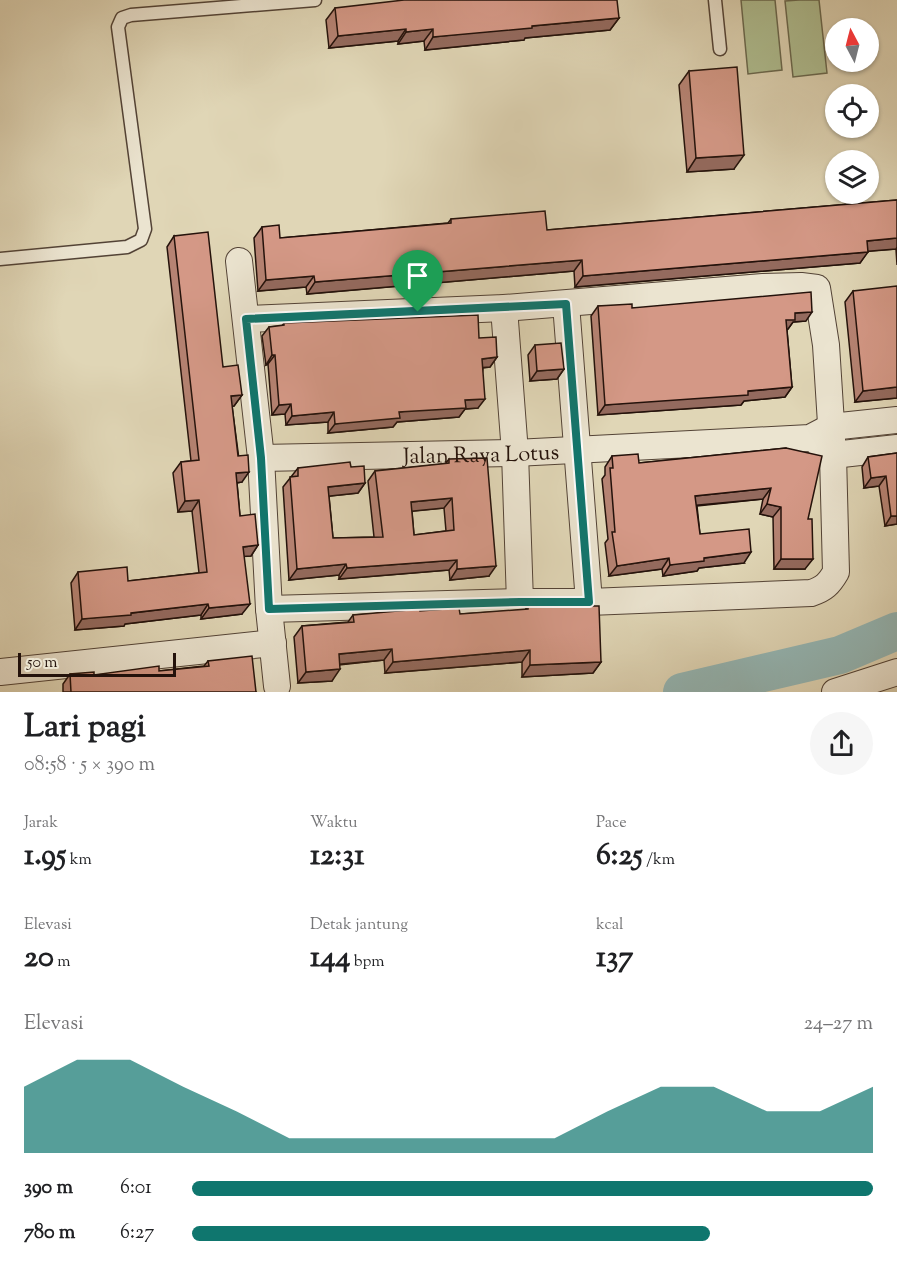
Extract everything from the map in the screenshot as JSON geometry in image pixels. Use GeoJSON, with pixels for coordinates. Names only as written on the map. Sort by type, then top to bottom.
{"type":"FeatureCollection","features":[{"type":"Feature","properties":{"kind":"street"},"geometry":{"type":"LineString","coordinates":[[239,261],[261,458],[269,609],[278,686]]}},
{"type":"Feature","properties":{"kind":"street"},"geometry":{"type":"LineString","coordinates":[[246,319],[504,308],[763,287],[801,286],[817,288],[826,345],[820,432],[833,455],[836,572],[829,584],[822,590],[811,593],[589,602],[269,609]]}},
{"type":"Feature","properties":{"kind":"street"},"geometry":{"type":"LineString","coordinates":[[566,304],[589,602]]}},
{"type":"Feature","properties":{"kind":"street"},"geometry":{"type":"LineString","coordinates":[[504,308],[515,453],[520,602]]}},
{"type":"Feature","properties":{"kind":"street","name":"Jalan Raya Lotus"},"geometry":{"type":"LineString","coordinates":[[261,458],[578,450],[820,432],[897,420]]}},
{"type":"Feature","properties":{"kind":"street"},"geometry":{"type":"LineString","coordinates":[[833,455],[897,448]]}},
{"type":"Feature","properties":{"kind":"street"},"geometry":{"type":"LineString","coordinates":[[0,672],[273,643]]}},
{"type":"Feature","properties":{"kind":"street"},"geometry":{"type":"LineString","coordinates":[[835,692],[897,672],[896,692]]}},
{"type":"Feature","properties":{"kind":"lane"},"geometry":{"type":"LineString","coordinates":[[0,259],[127,247],[141,240],[145,229],[118,27],[122,18],[131,15],[315,0]]}},
{"type":"Feature","properties":{"kind":"lane"},"geometry":{"type":"LineString","coordinates":[[715,0],[720,49]]}},
{"type":"Feature","properties":{"kind":"green space"},"geometry":{"type":"Polygon","coordinates":[[[741,0],[775,0],[782,70],[748,74],[741,0]]]}},
{"type":"Feature","properties":{"kind":"green space"},"geometry":{"type":"Polygon","coordinates":[[[819,0],[825,72],[827,73],[793,77],[785,1],[819,0]]]}},
{"type":"Feature","properties":{"kind":"building"},"geometry":{"type":"Polygon","coordinates":[[[404,0],[617,0],[619,18],[433,37],[433,29],[406,32],[406,29],[338,36],[335,8],[404,0]]]}},
{"type":"Feature","properties":{"kind":"building"},"geometry":{"type":"Polygon","coordinates":[[[737,67],[744,155],[696,158],[689,71],[737,67]]]}},
{"type":"Feature","properties":{"kind":"building"},"geometry":{"type":"Polygon","coordinates":[[[897,200],[897,238],[867,241],[868,252],[583,276],[582,260],[315,282],[314,276],[266,280],[262,227],[279,225],[280,238],[451,223],[451,219],[545,211],[547,230],[850,204],[879,204],[879,202],[897,200]]]}},
{"type":"Feature","properties":{"kind":"building"},"geometry":{"type":"Polygon","coordinates":[[[208,232],[223,367],[238,365],[242,395],[231,396],[238,456],[248,455],[249,472],[236,473],[240,516],[255,514],[258,545],[243,547],[250,604],[209,608],[208,604],[131,613],[131,615],[82,619],[78,572],[127,567],[128,581],[207,572],[199,500],[185,501],[181,462],[199,460],[174,236],[208,232]]]}},
{"type":"Feature","properties":{"kind":"building"},"geometry":{"type":"Polygon","coordinates":[[[897,286],[897,387],[863,391],[853,291],[897,286]]]}},
{"type":"Feature","properties":{"kind":"building"},"geometry":{"type":"Polygon","coordinates":[[[811,292],[812,312],[795,313],[795,320],[786,320],[792,387],[748,391],[748,395],[605,405],[598,306],[632,304],[632,308],[811,292]]]}},
{"type":"Feature","properties":{"kind":"building"},"geometry":{"type":"Polygon","coordinates":[[[478,315],[479,338],[496,337],[497,357],[482,359],[485,399],[465,400],[466,408],[399,412],[400,418],[335,424],[334,412],[292,416],[291,404],[279,405],[275,355],[272,355],[269,327],[284,325],[284,323],[478,315]]]}},
{"type":"Feature","properties":{"kind":"building"},"geometry":{"type":"Polygon","coordinates":[[[561,343],[564,369],[537,371],[535,345],[561,343]]]}},
{"type":"Feature","properties":{"kind":"building"},"geometry":{"type":"Polygon","coordinates":[[[786,448],[822,456],[808,519],[812,519],[813,559],[781,559],[781,507],[767,504],[771,488],[695,496],[700,534],[749,529],[751,552],[670,565],[669,558],[617,566],[612,532],[615,532],[610,468],[613,468],[612,456],[638,454],[639,463],[786,448]]]}},
{"type":"Feature","properties":{"kind":"building"},"geometry":{"type":"Polygon","coordinates":[[[897,453],[897,516],[891,516],[886,476],[871,478],[868,457],[897,453]]]}},
{"type":"Feature","properties":{"kind":"building"},"geometry":{"type":"Polygon","coordinates":[[[487,458],[496,566],[457,569],[457,560],[347,568],[346,564],[297,569],[290,477],[298,476],[298,468],[350,462],[351,467],[364,466],[365,483],[328,487],[333,538],[383,537],[375,471],[449,463],[449,459],[487,458]],[[452,498],[411,502],[414,535],[454,530],[452,498]]]}},
{"type":"Feature","properties":{"kind":"building"},"geometry":{"type":"Polygon","coordinates":[[[528,606],[599,606],[601,662],[530,665],[530,650],[393,662],[392,649],[339,654],[340,669],[306,672],[302,626],[354,622],[353,615],[420,609],[420,611],[459,608],[460,614],[528,609],[528,606]]]}},
{"type":"Feature","properties":{"kind":"building"},"geometry":{"type":"Polygon","coordinates":[[[252,656],[256,692],[71,692],[70,674],[94,672],[94,675],[159,666],[159,671],[209,666],[208,661],[252,656]]]}},
{"type":"Feature","properties":{"kind":"waterway"},"geometry":{"type":"LineString","coordinates":[[682,692],[840,655],[897,631]]}},
{"type":"Feature","properties":{"kind":"route"},"geometry":{"type":"LineString","coordinates":[[566,304],[589,602],[269,609],[261,458],[246,319],[418,312],[566,304]]}}]}
